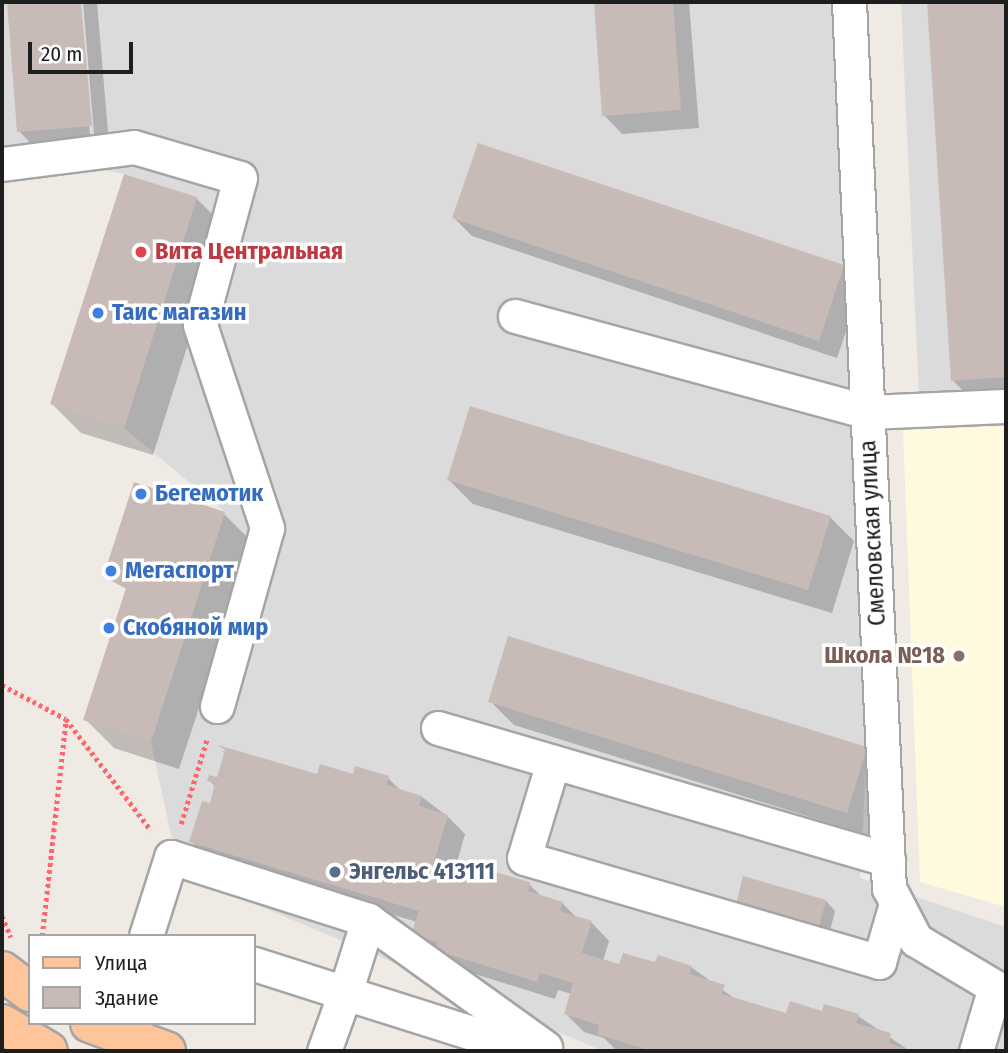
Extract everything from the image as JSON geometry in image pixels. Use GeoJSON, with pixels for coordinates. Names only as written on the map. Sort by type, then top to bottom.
{"type":"FeatureCollection","features":[{"type":"Feature","properties":{"kind":"main road"},"geometry":{"type":"LineString","coordinates":[[2,971],[28,990]]}},
{"type":"Feature","properties":{"kind":"main road"},"geometry":{"type":"LineString","coordinates":[[2,1024],[48,1051]]}},
{"type":"Feature","properties":{"kind":"main road"},"geometry":{"type":"LineString","coordinates":[[105,1027],[166,1051]]}},
{"type":"Feature","properties":{"kind":"street","name":"Смеловская улица"},"geometry":{"type":"LineString","coordinates":[[849,2],[888,860],[895,907],[916,940],[995,987],[976,1051]]}},
{"type":"Feature","properties":{"kind":"street"},"geometry":{"type":"LineString","coordinates":[[2,164],[134,147],[240,178],[200,325],[267,528],[217,706]]}},
{"type":"Feature","properties":{"kind":"street"},"geometry":{"type":"LineString","coordinates":[[515,316],[868,412],[1006,406]]}},
{"type":"Feature","properties":{"kind":"street"},"geometry":{"type":"LineString","coordinates":[[438,728],[888,860]]}},
{"type":"Feature","properties":{"kind":"street"},"geometry":{"type":"LineString","coordinates":[[553,762],[524,858],[879,962],[895,907]]}},
{"type":"Feature","properties":{"kind":"street"},"geometry":{"type":"LineString","coordinates":[[152,934],[171,857],[368,920],[551,1051]]}},
{"type":"Feature","properties":{"kind":"street"},"geometry":{"type":"LineString","coordinates":[[324,1051],[368,920]]}},
{"type":"Feature","properties":{"kind":"street"},"geometry":{"type":"LineString","coordinates":[[256,965],[528,1051]]}},
{"type":"Feature","properties":{"kind":"path"},"geometry":{"type":"LineString","coordinates":[[2,685],[66,719],[171,857]]}},
{"type":"Feature","properties":{"kind":"path"},"geometry":{"type":"LineString","coordinates":[[171,857],[217,706]]}},
{"type":"Feature","properties":{"kind":"path"},"geometry":{"type":"LineString","coordinates":[[41,934],[66,719]]}},
{"type":"Feature","properties":{"kind":"shaded area"},"geometry":{"type":"Polygon","coordinates":[[[2,2],[831,2],[867,747],[860,878],[1006,927],[1006,1051],[603,1051],[179,872],[151,742],[225,512],[124,428],[197,197],[123,174],[2,150],[2,2]]]}},
{"type":"Feature","properties":{"kind":"shaded area"},"geometry":{"type":"Polygon","coordinates":[[[901,2],[1006,2],[1006,395],[919,398],[901,2]]]}},
{"type":"Feature","properties":{"kind":"shaded area","name":"Школа №18"},"geometry":{"type":"Polygon","coordinates":[[[1006,426],[1006,907],[920,882],[903,430],[1006,426]]]}},
{"type":"Feature","properties":{"kind":"building"},"geometry":{"type":"Polygon","coordinates":[[[7,2],[81,2],[92,126],[17,132],[7,2]]]}},
{"type":"Feature","properties":{"kind":"building"},"geometry":{"type":"Polygon","coordinates":[[[594,2],[673,2],[681,110],[602,116],[594,2]]]}},
{"type":"Feature","properties":{"kind":"building"},"geometry":{"type":"Polygon","coordinates":[[[927,2],[1006,2],[1006,377],[951,381],[927,2]]]}},
{"type":"Feature","properties":{"kind":"building"},"geometry":{"type":"Polygon","coordinates":[[[478,143],[844,265],[819,341],[452,218],[478,143]]]}},
{"type":"Feature","properties":{"kind":"building"},"geometry":{"type":"Polygon","coordinates":[[[124,174],[197,197],[124,428],[50,404],[124,174]]]}},
{"type":"Feature","properties":{"kind":"building"},"geometry":{"type":"Polygon","coordinates":[[[470,406],[831,516],[808,590],[447,480],[470,406]]]}},
{"type":"Feature","properties":{"kind":"building"},"geometry":{"type":"Polygon","coordinates":[[[134,482],[225,512],[151,742],[83,720],[127,585],[103,577],[134,482]]]}},
{"type":"Feature","properties":{"kind":"building"},"geometry":{"type":"Polygon","coordinates":[[[508,636],[867,747],[847,813],[488,702],[508,636]]]}},
{"type":"Feature","properties":{"kind":"building"},"geometry":{"type":"Polygon","coordinates":[[[218,745],[317,774],[320,764],[353,774],[355,766],[389,776],[387,785],[422,796],[419,806],[448,815],[431,872],[458,880],[461,870],[493,879],[495,872],[530,882],[528,891],[563,902],[560,911],[592,921],[582,953],[619,964],[623,953],[655,962],[658,955],[692,966],[689,974],[725,985],[722,994],[786,1013],[790,1001],[822,1011],[824,1004],[859,1014],[856,1023],[891,1033],[889,1043],[913,1051],[652,1051],[597,1034],[599,1025],[564,1014],[573,983],[540,973],[537,982],[435,950],[438,942],[411,934],[419,911],[189,842],[202,801],[210,803],[215,783],[207,781],[209,775],[217,777],[225,750],[218,745]]]}},
{"type":"Feature","properties":{"kind":"building"},"geometry":{"type":"Polygon","coordinates":[[[743,876],[826,900],[819,927],[736,904],[743,876]]]}},
{"type":"Feature","properties":{"kind":"place","name":"Вита Центральная"},"geometry":{"type":"Point","coordinates":[141,252]}},
{"type":"Feature","properties":{"kind":"place","name":"Таис магазин"},"geometry":{"type":"Point","coordinates":[98,313]}},
{"type":"Feature","properties":{"kind":"place","name":"Бегемотик"},"geometry":{"type":"Point","coordinates":[141,494]}},
{"type":"Feature","properties":{"kind":"place","name":"Мегаспорт"},"geometry":{"type":"Point","coordinates":[111,571]}},
{"type":"Feature","properties":{"kind":"place","name":"Скобяной мир"},"geometry":{"type":"Point","coordinates":[109,628]}},
{"type":"Feature","properties":{"kind":"place","name":"Школа №18"},"geometry":{"type":"Point","coordinates":[959,656]}},
{"type":"Feature","properties":{"kind":"place","name":"Энгельс 413111"},"geometry":{"type":"Point","coordinates":[335,872]}}]}
